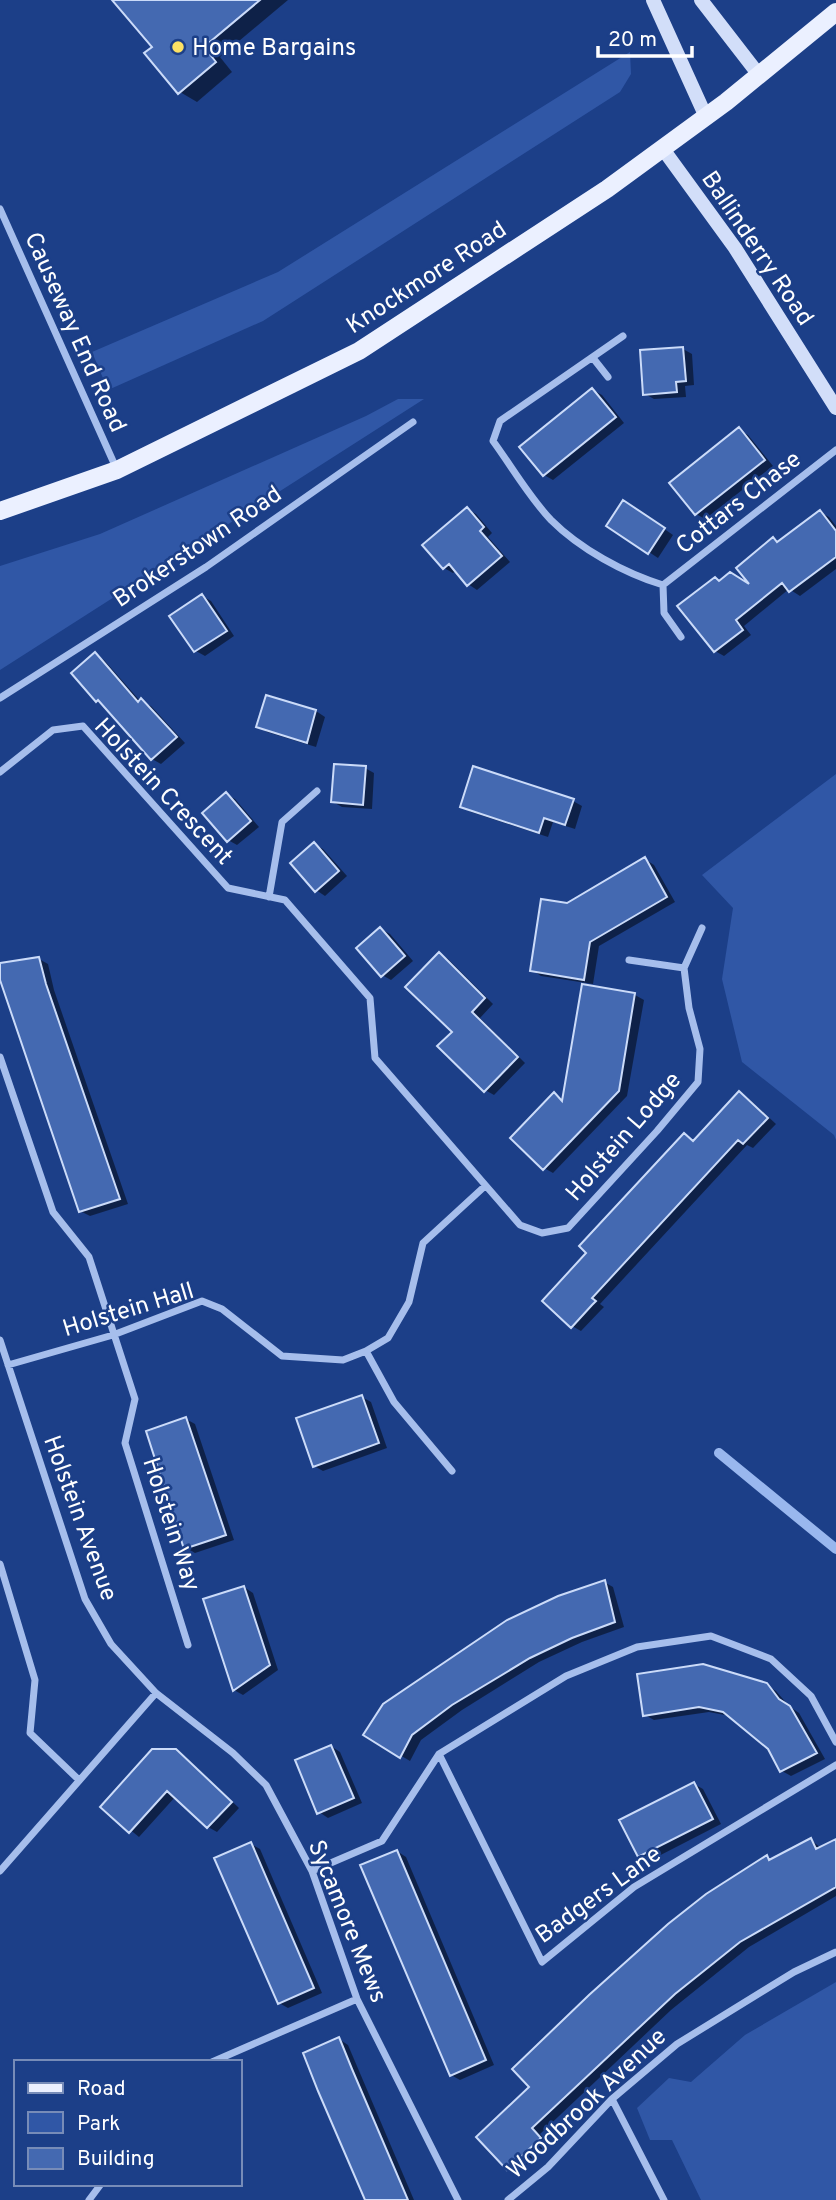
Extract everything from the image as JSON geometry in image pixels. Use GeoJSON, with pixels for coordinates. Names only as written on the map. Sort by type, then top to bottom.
{"type":"FeatureCollection","features":[{"type":"Feature","properties":{"kind":"main road"},"geometry":{"type":"LineString","coordinates":[[653,0],[706,117]]}},
{"type":"Feature","properties":{"kind":"main road"},"geometry":{"type":"LineString","coordinates":[[701,0],[759,75]]}},
{"type":"Feature","properties":{"kind":"main road","name":"Knockmore Road"},"geometry":{"type":"LineString","coordinates":[[0,511],[117,470],[359,351],[607,189],[706,117],[836,12]]}},
{"type":"Feature","properties":{"kind":"main road","name":"Ballinderry Road"},"geometry":{"type":"LineString","coordinates":[[663,149],[735,248],[836,408]]}},
{"type":"Feature","properties":{"kind":"street","name":"Causeway End Road"},"geometry":{"type":"LineString","coordinates":[[0,209],[117,470]]}},
{"type":"Feature","properties":{"kind":"street","name":"Cottars Chase"},"geometry":{"type":"LineString","coordinates":[[624,336],[500,421],[493,441],[550,518],[566,533],[629,574],[663,585]]}},
{"type":"Feature","properties":{"kind":"street"},"geometry":{"type":"LineString","coordinates":[[593,358],[608,377]]}},
{"type":"Feature","properties":{"kind":"street","name":"Brokerstown Road"},"geometry":{"type":"LineString","coordinates":[[0,698],[206,566],[413,422]]}},
{"type":"Feature","properties":{"kind":"street","name":"Cottars Chase"},"geometry":{"type":"LineString","coordinates":[[663,585],[836,450]]}},
{"type":"Feature","properties":{"kind":"street","name":"Cottars Chase"},"geometry":{"type":"LineString","coordinates":[[663,585],[664,613],[681,637]]}},
{"type":"Feature","properties":{"kind":"street","name":"Holstein Crescent"},"geometry":{"type":"LineString","coordinates":[[0,772],[53,730],[83,726],[228,888],[285,900],[370,998],[375,1058],[485,1186]]}},
{"type":"Feature","properties":{"kind":"street"},"geometry":{"type":"LineString","coordinates":[[269,897],[282,822],[317,791]]}},
{"type":"Feature","properties":{"kind":"street"},"geometry":{"type":"LineString","coordinates":[[629,960],[684,968],[702,928]]}},
{"type":"Feature","properties":{"kind":"street","name":"Holstein Lodge"},"geometry":{"type":"LineString","coordinates":[[485,1186],[520,1225],[542,1233],[568,1228],[648,1141],[698,1082],[699,1049],[689,1008],[684,968]]}},
{"type":"Feature","properties":{"kind":"street"},"geometry":{"type":"LineString","coordinates":[[0,1057],[53,1212],[89,1257],[113,1335]]}},
{"type":"Feature","properties":{"kind":"street","name":"Holstein Hall"},"geometry":{"type":"LineString","coordinates":[[8,1365],[113,1335],[202,1301],[222,1309],[282,1356],[343,1360],[388,1338],[409,1302],[423,1243],[485,1186]]}},
{"type":"Feature","properties":{"kind":"street","name":"Holstein Way"},"geometry":{"type":"LineString","coordinates":[[113,1335],[135,1399],[125,1443],[188,1644]]}},
{"type":"Feature","properties":{"kind":"street","name":"Holstein Avenue"},"geometry":{"type":"LineString","coordinates":[[0,1340],[85,1599],[111,1644],[156,1693]]}},
{"type":"Feature","properties":{"kind":"street"},"geometry":{"type":"LineString","coordinates":[[366,1351],[394,1402],[452,1471]]}},
{"type":"Feature","properties":{"kind":"street"},"geometry":{"type":"LineString","coordinates":[[0,1564],[3,1586],[35,1680],[30,1733],[79,1780]]}},
{"type":"Feature","properties":{"kind":"street"},"geometry":{"type":"LineString","coordinates":[[312,1871],[382,1841],[439,1754],[566,1676],[637,1647],[712,1636],[771,1659],[811,1696],[836,1742]]}},
{"type":"Feature","properties":{"kind":"street"},"geometry":{"type":"LineString","coordinates":[[0,1871],[156,1693]]}},
{"type":"Feature","properties":{"kind":"street","name":"Sycamore Mews"},"geometry":{"type":"LineString","coordinates":[[156,1693],[233,1753],[266,1785],[312,1871],[357,1999],[458,2200]]}},
{"type":"Feature","properties":{"kind":"street","name":"Badgers Lane"},"geometry":{"type":"LineString","coordinates":[[439,1754],[542,1962],[634,1887],[836,1765]]}},
{"type":"Feature","properties":{"kind":"street","name":"Woodbrook Avenue"},"geometry":{"type":"LineString","coordinates":[[508,2200],[548,2168],[612,2099],[677,2044],[794,1972],[836,1952]]}},
{"type":"Feature","properties":{"kind":"street"},"geometry":{"type":"LineString","coordinates":[[217,2060],[357,1999]]}},
{"type":"Feature","properties":{"kind":"street"},"geometry":{"type":"LineString","coordinates":[[612,2099],[664,2200]]}},
{"type":"Feature","properties":{"kind":"green space"},"geometry":{"type":"Polygon","coordinates":[[[630,52],[631,74],[620,92],[263,321],[108,390],[92,352],[278,272],[630,52]]]}},
{"type":"Feature","properties":{"kind":"green space"},"geometry":{"type":"Polygon","coordinates":[[[398,399],[424,399],[0,670],[0,566],[100,534],[366,416],[398,399]]]}},
{"type":"Feature","properties":{"kind":"green space"},"geometry":{"type":"Polygon","coordinates":[[[836,774],[836,1140],[834,1135],[742,1062],[722,979],[733,908],[702,875],[836,774]]]}},
{"type":"Feature","properties":{"kind":"green space"},"geometry":{"type":"Polygon","coordinates":[[[836,1982],[836,2200],[701,2200],[672,2140],[650,2140],[637,2108],[669,2078],[691,2082],[745,2035],[836,1982]]]}},
{"type":"Feature","properties":{"kind":"building","name":"Home Bargains"},"geometry":{"type":"Polygon","coordinates":[[[112,0],[260,0],[204,47],[216,62],[178,94],[144,53],[152,47],[112,0]]]}},
{"type":"Feature","properties":{"kind":"building"},"geometry":{"type":"Polygon","coordinates":[[[683,347],[686,381],[676,382],[677,392],[643,395],[640,350],[683,347]]]}},
{"type":"Feature","properties":{"kind":"building"},"geometry":{"type":"Polygon","coordinates":[[[592,388],[616,417],[543,476],[519,447],[592,388]]]}},
{"type":"Feature","properties":{"kind":"building"},"geometry":{"type":"Polygon","coordinates":[[[739,427],[765,460],[695,515],[669,483],[739,427]]]}},
{"type":"Feature","properties":{"kind":"building"},"geometry":{"type":"Polygon","coordinates":[[[623,500],[665,528],[648,554],[606,526],[623,500]]]}},
{"type":"Feature","properties":{"kind":"building"},"geometry":{"type":"Polygon","coordinates":[[[467,507],[484,527],[480,531],[502,556],[467,586],[449,564],[443,569],[422,545],[467,507]]]}},
{"type":"Feature","properties":{"kind":"building"},"geometry":{"type":"Polygon","coordinates":[[[820,510],[836,531],[836,557],[789,592],[782,583],[736,620],[743,630],[714,652],[677,606],[715,577],[719,581],[730,572],[749,584],[736,568],[773,537],[777,542],[820,510]]]}},
{"type":"Feature","properties":{"kind":"building"},"geometry":{"type":"Polygon","coordinates":[[[202,594],[227,631],[194,652],[169,616],[202,594]]]}},
{"type":"Feature","properties":{"kind":"building"},"geometry":{"type":"Polygon","coordinates":[[[95,652],[138,702],[141,698],[177,737],[151,760],[71,673],[95,652]]]}},
{"type":"Feature","properties":{"kind":"building"},"geometry":{"type":"Polygon","coordinates":[[[266,695],[316,710],[307,743],[256,727],[266,695]]]}},
{"type":"Feature","properties":{"kind":"building"},"geometry":{"type":"Polygon","coordinates":[[[334,764],[366,766],[363,805],[331,802],[334,764]]]}},
{"type":"Feature","properties":{"kind":"building"},"geometry":{"type":"Polygon","coordinates":[[[473,766],[574,799],[565,825],[544,818],[539,833],[460,807],[473,766]]]}},
{"type":"Feature","properties":{"kind":"building"},"geometry":{"type":"Polygon","coordinates":[[[226,792],[251,821],[227,842],[202,813],[226,792]]]}},
{"type":"Feature","properties":{"kind":"building"},"geometry":{"type":"Polygon","coordinates":[[[314,842],[339,871],[315,892],[290,863],[314,842]]]}},
{"type":"Feature","properties":{"kind":"building"},"geometry":{"type":"Polygon","coordinates":[[[645,857],[667,897],[590,942],[584,980],[530,971],[541,899],[567,903],[645,857]]]}},
{"type":"Feature","properties":{"kind":"building"},"geometry":{"type":"Polygon","coordinates":[[[380,927],[405,956],[381,977],[356,948],[380,927]]]}},
{"type":"Feature","properties":{"kind":"building"},"geometry":{"type":"Polygon","coordinates":[[[439,952],[485,998],[472,1012],[518,1057],[484,1092],[437,1046],[452,1032],[405,987],[439,952]]]}},
{"type":"Feature","properties":{"kind":"building"},"geometry":{"type":"Polygon","coordinates":[[[39,957],[120,1199],[79,1212],[0,980],[0,963],[39,957]]]}},
{"type":"Feature","properties":{"kind":"building"},"geometry":{"type":"Polygon","coordinates":[[[582,984],[635,993],[619,1091],[543,1170],[510,1138],[554,1092],[562,1101],[582,984]]]}},
{"type":"Feature","properties":{"kind":"building"},"geometry":{"type":"Polygon","coordinates":[[[739,1091],[768,1118],[743,1144],[738,1140],[592,1298],[596,1301],[571,1328],[542,1301],[586,1253],[579,1246],[684,1133],[693,1141],[739,1091]]]}},
{"type":"Feature","properties":{"kind":"building"},"geometry":{"type":"Polygon","coordinates":[[[362,1395],[379,1443],[313,1467],[296,1418],[362,1395]]]}},
{"type":"Feature","properties":{"kind":"building"},"geometry":{"type":"Polygon","coordinates":[[[186,1417],[226,1535],[184,1549],[146,1431],[186,1417]]]}},
{"type":"Feature","properties":{"kind":"building"},"geometry":{"type":"Polygon","coordinates":[[[605,1580],[615,1622],[530,1658],[452,1705],[412,1735],[400,1758],[363,1735],[383,1704],[507,1620],[558,1596],[605,1580]]]}},
{"type":"Feature","properties":{"kind":"building"},"geometry":{"type":"Polygon","coordinates":[[[244,1586],[270,1665],[233,1691],[203,1599],[244,1586]]]}},
{"type":"Feature","properties":{"kind":"building"},"geometry":{"type":"Polygon","coordinates":[[[703,1664],[767,1683],[779,1699],[790,1706],[817,1753],[780,1772],[768,1749],[723,1712],[699,1707],[643,1716],[637,1674],[703,1664]]]}},
{"type":"Feature","properties":{"kind":"building"},"geometry":{"type":"Polygon","coordinates":[[[331,1745],[354,1798],[317,1814],[295,1760],[331,1745]]]}},
{"type":"Feature","properties":{"kind":"building"},"geometry":{"type":"Polygon","coordinates":[[[152,1749],[176,1749],[232,1802],[207,1828],[167,1791],[129,1833],[100,1807],[152,1749]]]}},
{"type":"Feature","properties":{"kind":"building"},"geometry":{"type":"Polygon","coordinates":[[[694,1782],[713,1819],[638,1857],[619,1820],[694,1782]]]}},
{"type":"Feature","properties":{"kind":"building"},"geometry":{"type":"Polygon","coordinates":[[[811,1838],[816,1849],[836,1839],[836,1887],[740,1942],[675,1994],[532,2128],[541,2138],[507,2170],[476,2137],[529,2087],[512,2069],[589,1995],[668,1924],[706,1894],[767,1855],[769,1860],[811,1838]]]}},
{"type":"Feature","properties":{"kind":"building"},"geometry":{"type":"Polygon","coordinates":[[[251,1842],[314,1988],[278,2004],[214,1858],[251,1842]]]}},
{"type":"Feature","properties":{"kind":"building"},"geometry":{"type":"Polygon","coordinates":[[[397,1850],[486,2060],[450,2076],[360,1865],[397,1850]]]}},
{"type":"Feature","properties":{"kind":"building"},"geometry":{"type":"Polygon","coordinates":[[[339,2037],[408,2200],[365,2200],[318,2091],[303,2053],[339,2037]]]}},
{"type":"Feature","properties":{"kind":"waterway"},"geometry":{"type":"LineString","coordinates":[[719,1453],[836,1549]]}},
{"type":"Feature","properties":{"kind":"place","name":"Home Bargains"},"geometry":{"type":"Point","coordinates":[178,47]}}]}
